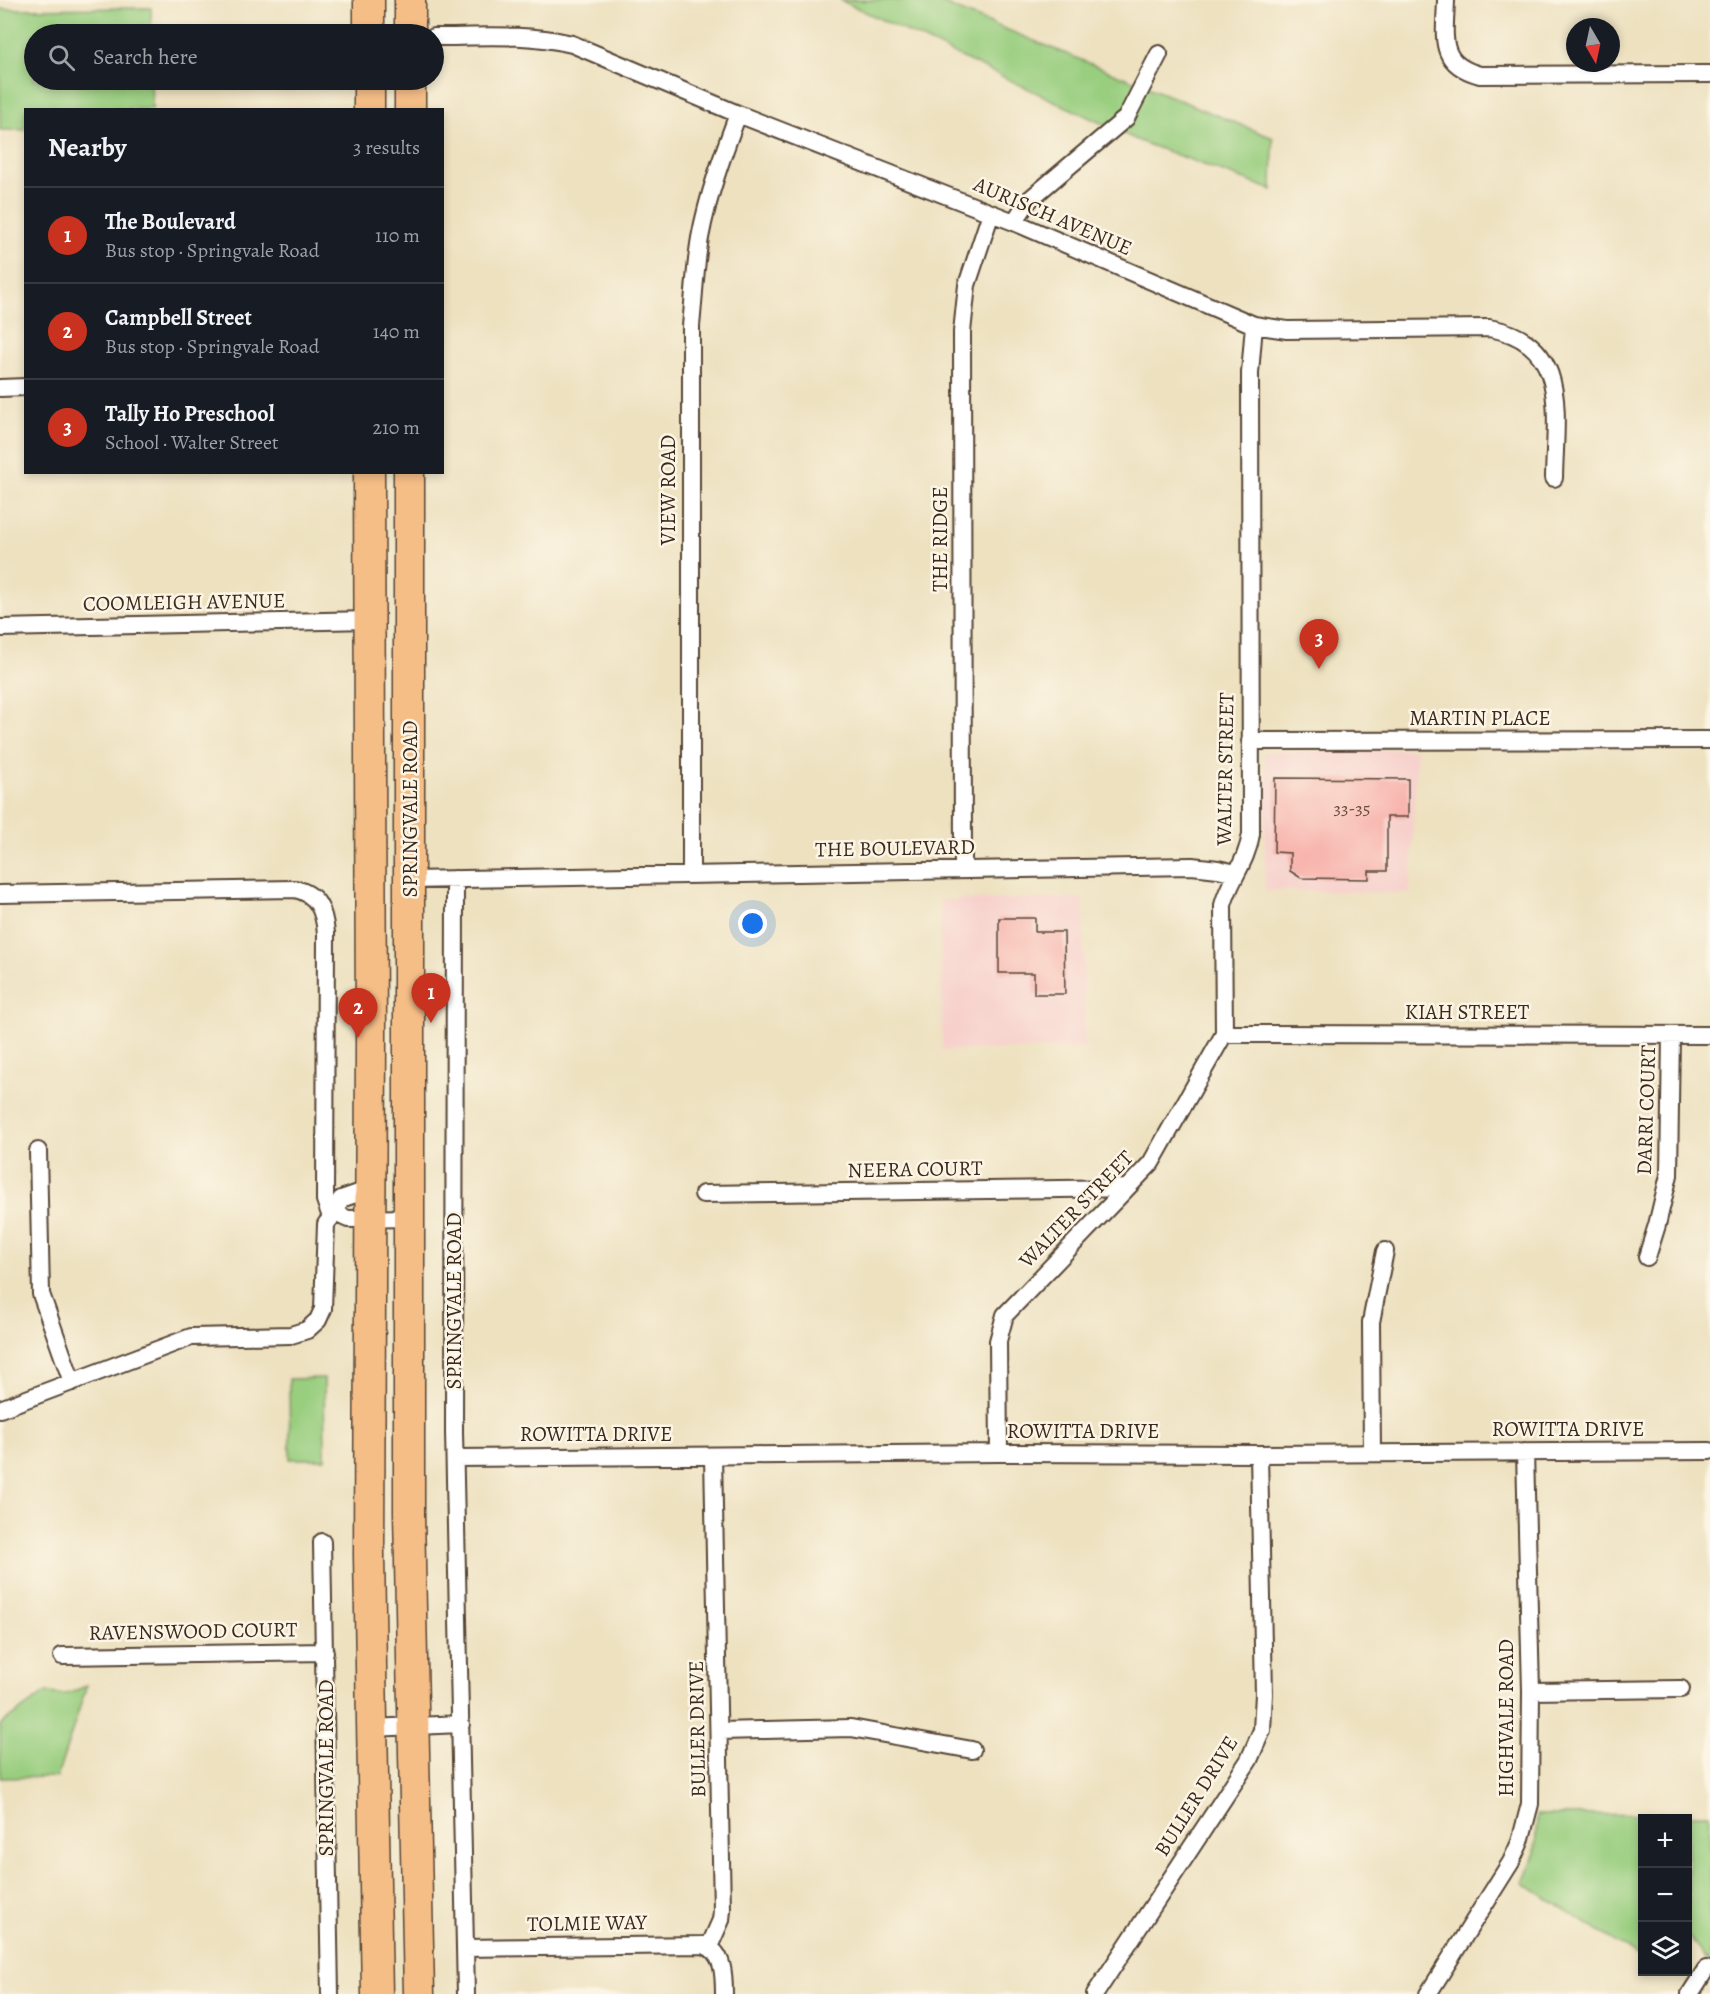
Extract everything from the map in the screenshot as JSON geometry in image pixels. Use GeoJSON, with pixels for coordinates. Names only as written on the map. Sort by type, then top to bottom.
{"type":"FeatureCollection","features":[{"type":"Feature","properties":{"kind":"highway"},"geometry":{"type":"LineString","coordinates":[[369,0],[369,24]]}},
{"type":"Feature","properties":{"kind":"highway"},"geometry":{"type":"LineString","coordinates":[[410,0],[410,24]]}},
{"type":"Feature","properties":{"kind":"highway"},"geometry":{"type":"LineString","coordinates":[[369,90],[369,108]]}},
{"type":"Feature","properties":{"kind":"highway"},"geometry":{"type":"LineString","coordinates":[[410,90],[410,108]]}},
{"type":"Feature","properties":{"kind":"highway","name":"SPRINGVALE ROAD"},"geometry":{"type":"LineString","coordinates":[[369,474],[369,1526],[377,1994]]}},
{"type":"Feature","properties":{"kind":"highway","name":"SPRINGVALE ROAD"},"geometry":{"type":"LineString","coordinates":[[409,474],[409,1513],[419,1994]]}},
{"type":"Feature","properties":{"kind":"street"},"geometry":{"type":"LineString","coordinates":[[1446,0],[1445,46],[1450,59],[1464,71],[1480,75],[1710,74]]}},
{"type":"Feature","properties":{"kind":"street","name":"AURISCH AVENUE"},"geometry":{"type":"LineString","coordinates":[[444,37],[523,37],[564,42],[738,114],[1014,222],[1254,325],[1287,330],[1489,328],[1513,334],[1534,348],[1542,357],[1552,376],[1556,401],[1554,478]]}},
{"type":"Feature","properties":{"kind":"street"},"geometry":{"type":"LineString","coordinates":[[1014,222],[1022,208],[1034,195],[1126,118],[1159,54]]}},
{"type":"Feature","properties":{"kind":"street","name":"VIEW ROAD"},"geometry":{"type":"LineString","coordinates":[[691,874],[691,326],[700,239],[706,210],[738,114]]}},
{"type":"Feature","properties":{"kind":"street","name":"THE RIDGE"},"geometry":{"type":"LineString","coordinates":[[963,869],[962,332],[967,285],[990,213]]}},
{"type":"Feature","properties":{"kind":"street","name":"WALTER STREET"},"geometry":{"type":"LineString","coordinates":[[999,1453],[998,1341],[1005,1315],[1151,1163],[1224,1034],[1223,905],[1227,890],[1247,854],[1251,834],[1250,373],[1254,325]]}},
{"type":"Feature","properties":{"kind":"street"},"geometry":{"type":"LineString","coordinates":[[0,388],[24,387]]}},
{"type":"Feature","properties":{"kind":"street","name":"COOMLEIGH AVENUE"},"geometry":{"type":"LineString","coordinates":[[0,628],[369,620]]}},
{"type":"Feature","properties":{"kind":"street","name":"MARTIN PLACE"},"geometry":{"type":"LineString","coordinates":[[1250,741],[1710,740]]}},
{"type":"Feature","properties":{"kind":"street","name":"THE BOULEVARD"},"geometry":{"type":"LineString","coordinates":[[410,880],[1192,866],[1218,868],[1236,873]]}},
{"type":"Feature","properties":{"kind":"street","name":"SPRINGVALE ROAD"},"geometry":{"type":"LineString","coordinates":[[455,879],[455,1458],[466,1994]]}},
{"type":"Feature","properties":{"kind":"street"},"geometry":{"type":"LineString","coordinates":[[0,894],[295,889],[311,895],[320,906],[326,933],[325,1200],[333,1215],[348,1219],[410,1218]]}},
{"type":"Feature","properties":{"kind":"street","name":"KIAH STREET"},"geometry":{"type":"LineString","coordinates":[[1224,1034],[1710,1035]]}},
{"type":"Feature","properties":{"kind":"street","name":"DARRI COURT"},"geometry":{"type":"LineString","coordinates":[[1647,1257],[1669,1175],[1671,1035]]}},
{"type":"Feature","properties":{"kind":"street"},"geometry":{"type":"LineString","coordinates":[[38,1151],[40,1294],[72,1382]]}},
{"type":"Feature","properties":{"kind":"street","name":"NEERA COURT"},"geometry":{"type":"LineString","coordinates":[[703,1194],[1127,1188]]}},
{"type":"Feature","properties":{"kind":"street"},"geometry":{"type":"LineString","coordinates":[[0,1409],[191,1337],[291,1335],[311,1327],[323,1310],[326,1224],[341,1199],[370,1189]]}},
{"type":"Feature","properties":{"kind":"street"},"geometry":{"type":"LineString","coordinates":[[1372,1453],[1371,1322],[1385,1251]]}},
{"type":"Feature","properties":{"kind":"street","name":"ROWITTA DRIVE"},"geometry":{"type":"LineString","coordinates":[[455,1458],[999,1453],[1259,1455],[1710,1451]]}},
{"type":"Feature","properties":{"kind":"street","name":"HIGHVALE ROAD"},"geometry":{"type":"LineString","coordinates":[[1428,1994],[1500,1881],[1520,1842],[1530,1804],[1531,1691],[1525,1452]]}},
{"type":"Feature","properties":{"kind":"street","name":"BULLER DRIVE"},"geometry":{"type":"LineString","coordinates":[[1095,1994],[1249,1760],[1262,1730],[1264,1694],[1259,1455]]}},
{"type":"Feature","properties":{"kind":"street","name":"BULLER DRIVE"},"geometry":{"type":"LineString","coordinates":[[709,1947],[722,1910],[713,1456]]}},
{"type":"Feature","properties":{"kind":"street","name":"SPRINGVALE ROAD"},"geometry":{"type":"LineString","coordinates":[[322,1542],[330,1994]]}},
{"type":"Feature","properties":{"kind":"street","name":"RAVENSWOOD COURT"},"geometry":{"type":"LineString","coordinates":[[62,1656],[325,1652]]}},
{"type":"Feature","properties":{"kind":"street"},"geometry":{"type":"LineString","coordinates":[[1531,1691],[1681,1689]]}},
{"type":"Feature","properties":{"kind":"street"},"geometry":{"type":"LineString","coordinates":[[371,1728],[461,1724]]}},
{"type":"Feature","properties":{"kind":"street"},"geometry":{"type":"LineString","coordinates":[[720,1731],[851,1728],[972,1750]]}},
{"type":"Feature","properties":{"kind":"street","name":"TOLMIE WAY"},"geometry":{"type":"LineString","coordinates":[[465,1948],[687,1944],[709,1947]]}},
{"type":"Feature","properties":{"kind":"street"},"geometry":{"type":"LineString","coordinates":[[709,1947],[721,1964],[724,1994]]}},
{"type":"Feature","properties":{"kind":"street"},"geometry":{"type":"LineString","coordinates":[[1690,1994],[1706,1969]]}},
{"type":"Feature","properties":{"kind":"shaded area"},"geometry":{"type":"Polygon","coordinates":[[[1417,749],[1410,893],[1265,890],[1265,752],[1417,749]]]}},
{"type":"Feature","properties":{"kind":"shaded area"},"geometry":{"type":"Polygon","coordinates":[[[1083,898],[1085,1048],[942,1050],[940,900],[1083,898]]]}},
{"type":"Feature","properties":{"kind":"green space"},"geometry":{"type":"Polygon","coordinates":[[[840,0],[934,0],[1273,138],[1272,190],[1139,141],[840,0]]]}},
{"type":"Feature","properties":{"kind":"green space"},"geometry":{"type":"Polygon","coordinates":[[[151,8],[151,24],[24,24],[24,90],[151,90],[152,108],[24,108],[24,130],[0,130],[0,9],[151,8]]]}},
{"type":"Feature","properties":{"kind":"green space"},"geometry":{"type":"Polygon","coordinates":[[[324,1378],[325,1459],[290,1459],[289,1379],[324,1378]]]}},
{"type":"Feature","properties":{"kind":"green space"},"geometry":{"type":"Polygon","coordinates":[[[87,1685],[57,1777],[0,1778],[0,1725],[46,1692],[68,1693],[87,1685]]]}},
{"type":"Feature","properties":{"kind":"green space"},"geometry":{"type":"Polygon","coordinates":[[[1638,1814],[1638,1956],[1523,1883],[1535,1853],[1537,1815],[1638,1814]]]}},
{"type":"Feature","properties":{"kind":"green space"},"geometry":{"type":"Polygon","coordinates":[[[1692,1814],[1710,1814],[1710,1962],[1692,1941],[1692,1814]]]}},
{"type":"Feature","properties":{"kind":"building"},"geometry":{"type":"Polygon","coordinates":[[[1275,778],[1408,779],[1408,817],[1387,817],[1387,871],[1369,871],[1369,879],[1301,878],[1290,871],[1290,853],[1274,852],[1275,778]]]}},
{"type":"Feature","properties":{"kind":"building"},"geometry":{"type":"Polygon","coordinates":[[[999,918],[1035,918],[1035,932],[1064,932],[1065,994],[1034,994],[1034,973],[999,973],[999,918]]]}},
{"type":"Feature","properties":{"kind":"place","name":"Tally Ho Preschool"},"geometry":{"type":"Point","coordinates":[1319,669]}},
{"type":"Feature","properties":{"kind":"place","name":"The Boulevard"},"geometry":{"type":"Point","coordinates":[431,1023]}},
{"type":"Feature","properties":{"kind":"place","name":"Campbell Street"},"geometry":{"type":"Point","coordinates":[358,1038]}}]}
